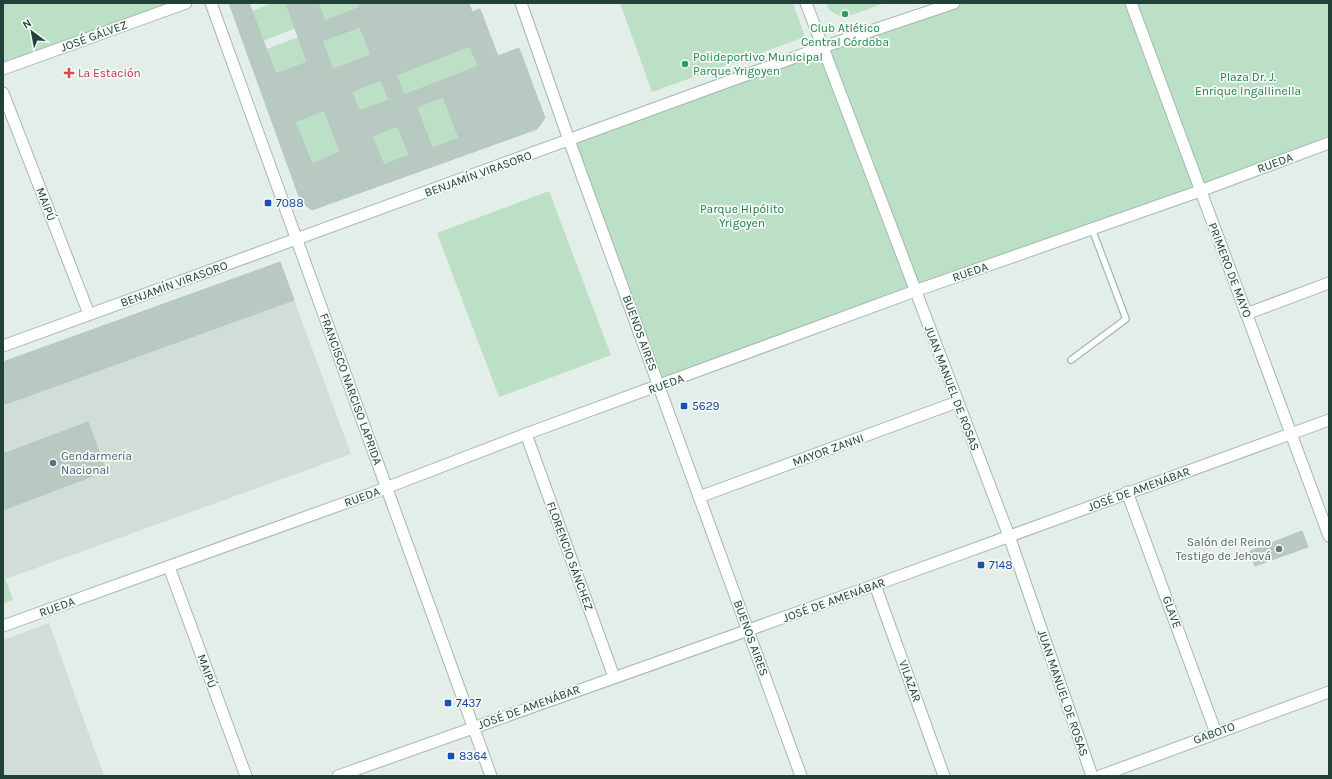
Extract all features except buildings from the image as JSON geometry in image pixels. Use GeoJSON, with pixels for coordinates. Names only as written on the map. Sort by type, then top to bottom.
{"type":"FeatureCollection","features":[{"type":"Feature","properties":{"kind":"street","name":"JOSÉ GÁLVEZ"},"geometry":{"type":"LineString","coordinates":[[3,69],[186,3]]}},
{"type":"Feature","properties":{"kind":"street","name":"FRANCISCO NARCISO LAPRIDA"},"geometry":{"type":"LineString","coordinates":[[211,3],[491,776]]}},
{"type":"Feature","properties":{"kind":"street","name":"BUENOS AIRES"},"geometry":{"type":"LineString","coordinates":[[520,3],[801,776]]}},
{"type":"Feature","properties":{"kind":"street","name":"JUAN MANUEL DE ROSAS"},"geometry":{"type":"LineString","coordinates":[[806,3],[1009,536],[1092,776]]}},
{"type":"Feature","properties":{"kind":"street","name":"BENJAMÍN VIRASORO"},"geometry":{"type":"LineString","coordinates":[[3,346],[823,47],[954,3]]}},
{"type":"Feature","properties":{"kind":"street","name":"PRIMERO DE MAYO"},"geometry":{"type":"LineString","coordinates":[[1131,3],[1329,536]]}},
{"type":"Feature","properties":{"kind":"street","name":"MAIPÚ"},"geometry":{"type":"LineString","coordinates":[[3,93],[89,314]]}},
{"type":"Feature","properties":{"kind":"street","name":"RUEDA"},"geometry":{"type":"LineString","coordinates":[[3,626],[387,488],[526,434],[916,291],[1200,191],[1329,143]]}},
{"type":"Feature","properties":{"kind":"street"},"geometry":{"type":"LineString","coordinates":[[1246,314],[1329,283]]}},
{"type":"Feature","properties":{"kind":"street","name":"MAYOR ZANNI"},"geometry":{"type":"LineString","coordinates":[[699,497],[957,402]]}},
{"type":"Feature","properties":{"kind":"street","name":"JOSÉ DE AMENÁBAR"},"geometry":{"type":"LineString","coordinates":[[338,776],[875,585],[1127,492],[1329,420]]}},
{"type":"Feature","properties":{"kind":"street","name":"FLORENCIO SÁNCHEZ"},"geometry":{"type":"LineString","coordinates":[[526,434],[614,677]]}},
{"type":"Feature","properties":{"kind":"street","name":"GLAVE"},"geometry":{"type":"LineString","coordinates":[[1127,492],[1216,733]]}},
{"type":"Feature","properties":{"kind":"street","name":"MAIPÚ"},"geometry":{"type":"LineString","coordinates":[[168,567],[246,776]]}},
{"type":"Feature","properties":{"kind":"street","name":"VILAZAR"},"geometry":{"type":"LineString","coordinates":[[875,585],[944,776]]}},
{"type":"Feature","properties":{"kind":"street","name":"GABOTO"},"geometry":{"type":"LineString","coordinates":[[1100,776],[1329,692]]}},
{"type":"Feature","properties":{"kind":"lane"},"geometry":{"type":"LineString","coordinates":[[1071,360],[1126,319],[1092,229]]}},
{"type":"Feature","properties":{"kind":"shaded area"},"geometry":{"type":"Polygon","coordinates":[[[280,262],[351,454],[6,579],[3,572],[3,362],[280,262]]]}},
{"type":"Feature","properties":{"kind":"shaded area"},"geometry":{"type":"Polygon","coordinates":[[[49,623],[104,776],[3,776],[3,640],[49,623]]]}},
{"type":"Feature","properties":{"kind":"green space"},"geometry":{"type":"Polygon","coordinates":[[[3,3],[186,3],[3,69],[3,3]]]}},
{"type":"Feature","properties":{"kind":"green space"},"geometry":{"type":"Polygon","coordinates":[[[272,3],[286,3],[296,28],[263,41],[252,11],[272,3]]]}},
{"type":"Feature","properties":{"kind":"green space"},"geometry":{"type":"Polygon","coordinates":[[[318,3],[358,3],[360,7],[325,21],[318,3]]]}},
{"type":"Feature","properties":{"kind":"green space","name":"Polideportivo Municipal Parque Yrigoyen"},"geometry":{"type":"Polygon","coordinates":[[[620,3],[793,3],[805,37],[652,92],[620,3]]]}},
{"type":"Feature","properties":{"kind":"green space","name":"Club Atlético Central Córdoba"},"geometry":{"type":"Polygon","coordinates":[[[826,3],[885,3],[843,18],[829,10],[826,3]]]}},
{"type":"Feature","properties":{"kind":"green space","name":"Parque Hipólito Yrigoyen"},"geometry":{"type":"Polygon","coordinates":[[[954,3],[1329,3],[1329,143],[659,386],[569,140],[954,3]]]}},
{"type":"Feature","properties":{"kind":"green space"},"geometry":{"type":"Polygon","coordinates":[[[360,27],[371,55],[333,69],[322,41],[360,27]]]}},
{"type":"Feature","properties":{"kind":"green space"},"geometry":{"type":"Polygon","coordinates":[[[298,37],[307,62],[276,74],[267,49],[298,37]]]}},
{"type":"Feature","properties":{"kind":"green space"},"geometry":{"type":"Polygon","coordinates":[[[470,46],[478,66],[404,95],[396,75],[470,46]]]}},
{"type":"Feature","properties":{"kind":"green space"},"geometry":{"type":"Polygon","coordinates":[[[381,80],[389,100],[359,111],[352,92],[381,80]]]}},
{"type":"Feature","properties":{"kind":"green space"},"geometry":{"type":"Polygon","coordinates":[[[443,97],[459,138],[432,148],[417,107],[443,97]]]}},
{"type":"Feature","properties":{"kind":"green space"},"geometry":{"type":"Polygon","coordinates":[[[324,110],[340,152],[312,164],[295,122],[324,110]]]}},
{"type":"Feature","properties":{"kind":"green space"},"geometry":{"type":"Polygon","coordinates":[[[398,126],[409,155],[384,165],[372,136],[398,126]]]}},
{"type":"Feature","properties":{"kind":"green space"},"geometry":{"type":"Polygon","coordinates":[[[549,191],[611,355],[499,397],[437,233],[549,191]]]}},
{"type":"Feature","properties":{"kind":"green space"},"geometry":{"type":"Polygon","coordinates":[[[3,572],[13,600],[3,604],[3,572]]]}},
{"type":"Feature","properties":{"kind":"place","name":"Club Atlético Central Córdoba"},"geometry":{"type":"Point","coordinates":[845,14]}},
{"type":"Feature","properties":{"kind":"place","name":"Polideportivo Municipal Parque Yrigoyen"},"geometry":{"type":"Point","coordinates":[685,64]}},
{"type":"Feature","properties":{"kind":"place","name":"La Estación"},"geometry":{"type":"Point","coordinates":[69,73]}},
{"type":"Feature","properties":{"kind":"place","name":"7088"},"geometry":{"type":"Point","coordinates":[268,203]}},
{"type":"Feature","properties":{"kind":"place","name":"5629"},"geometry":{"type":"Point","coordinates":[684,406]}},
{"type":"Feature","properties":{"kind":"place","name":"Gendarmería Nacional"},"geometry":{"type":"Point","coordinates":[53,463]}},
{"type":"Feature","properties":{"kind":"place","name":"Salón del Reino Testigo de Jehová"},"geometry":{"type":"Point","coordinates":[1279,549]}},
{"type":"Feature","properties":{"kind":"place","name":"7148"},"geometry":{"type":"Point","coordinates":[981,565]}},
{"type":"Feature","properties":{"kind":"place","name":"7437"},"geometry":{"type":"Point","coordinates":[448,703]}},
{"type":"Feature","properties":{"kind":"place","name":"8364"},"geometry":{"type":"Point","coordinates":[451,756]}},
{"type":"Feature","properties":{"kind":"park label","name":"Plaza Dr. J. Enrique Ingallinella"},"geometry":{"type":"Point","coordinates":[1248,84]}}]}
